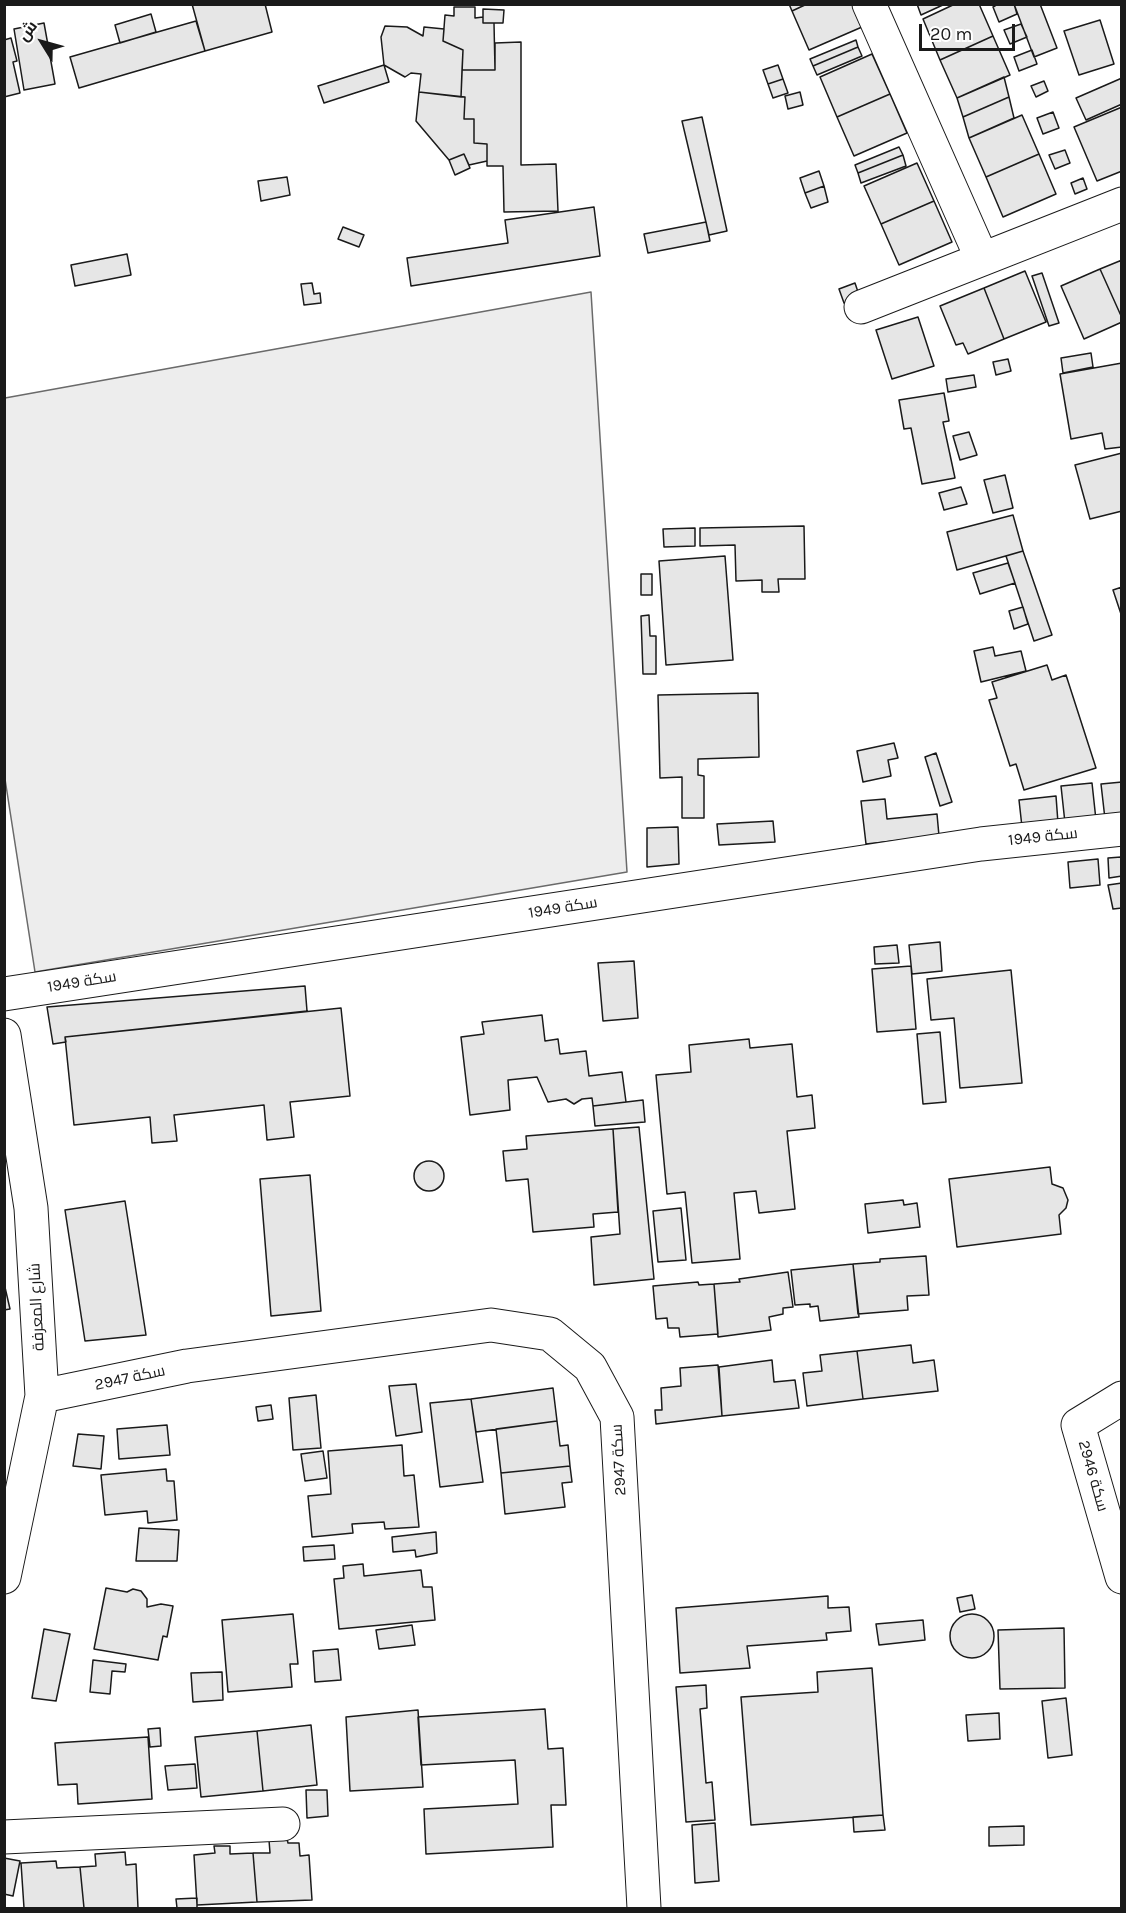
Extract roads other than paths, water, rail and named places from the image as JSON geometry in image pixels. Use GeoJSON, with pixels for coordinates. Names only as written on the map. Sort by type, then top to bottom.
{"type":"FeatureCollection","features":[{"type":"Feature","properties":{"kind":"street"},"geometry":{"type":"LineString","coordinates":[[869,4],[982,259]]}},
{"type":"Feature","properties":{"kind":"street"},"geometry":{"type":"LineString","coordinates":[[861,307],[1122,204]]}},
{"type":"Feature","properties":{"kind":"street","name":"سكة 1949"},"geometry":{"type":"LineString","coordinates":[[4,994],[981,844],[1122,829]]}},
{"type":"Feature","properties":{"kind":"street","name":"شارع المعرفة"},"geometry":{"type":"LineString","coordinates":[[4,1035],[31,1208],[42,1396],[4,1577]]}},
{"type":"Feature","properties":{"kind":"street","name":"سكة 2947"},"geometry":{"type":"LineString","coordinates":[[42,1396],[187,1366],[491,1325],[550,1334],[590,1367],[617,1417],[644,1908]]}},
{"type":"Feature","properties":{"kind":"street","name":"سكة 2946"},"geometry":{"type":"LineString","coordinates":[[1122,1398],[1078,1425],[1122,1577]]}},
{"type":"Feature","properties":{"kind":"street"},"geometry":{"type":"LineString","coordinates":[[4,1837],[283,1824]]}}]}
